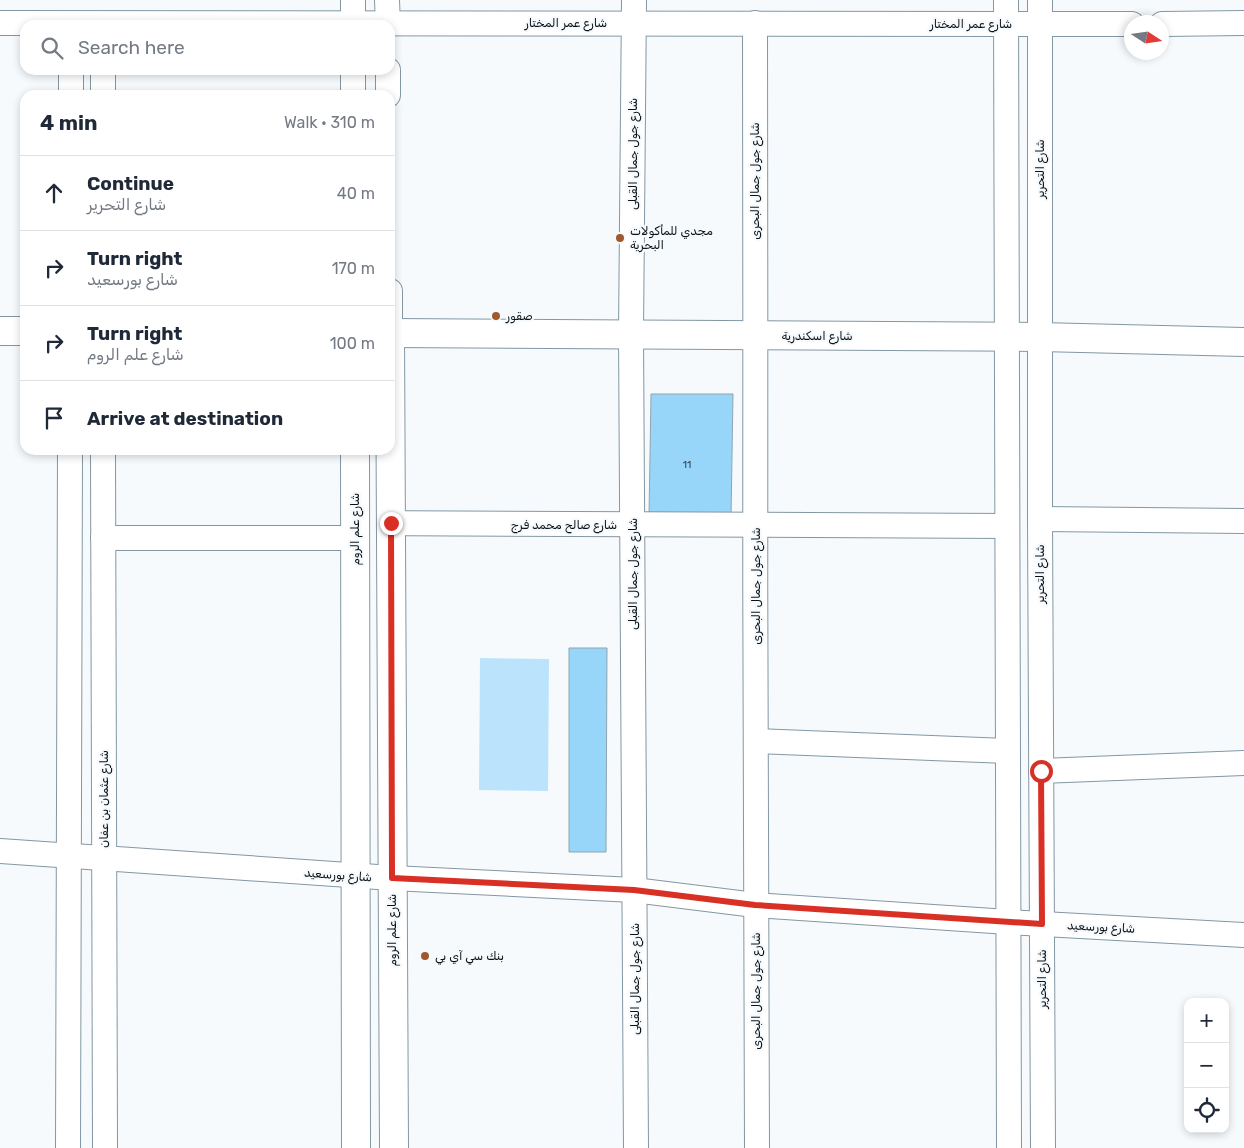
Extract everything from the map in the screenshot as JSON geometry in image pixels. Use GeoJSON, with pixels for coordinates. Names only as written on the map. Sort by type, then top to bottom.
{"type":"FeatureCollection","features":[{"type":"Feature","properties":{"kind":"street"},"geometry":{"type":"LineString","coordinates":[[1006,0],[1009,1148]]}},
{"type":"Feature","properties":{"kind":"street","name":"شارع التحرير"},"geometry":{"type":"LineString","coordinates":[[1040,0],[1043,1148]]}},
{"type":"Feature","properties":{"kind":"street","name":"شارع عمر المختار"},"geometry":{"type":"LineString","coordinates":[[242,20],[634,11],[755,23],[1124,24]]}},
{"type":"Feature","properties":{"kind":"street","name":"شارع جول جمال القبلى"},"geometry":{"type":"LineString","coordinates":[[634,11],[631,334],[636,1148]]}},
{"type":"Feature","properties":{"kind":"street","name":"شارع عمر المختار"},"geometry":{"type":"LineString","coordinates":[[0,23],[20,23]]}},
{"type":"Feature","properties":{"kind":"street","name":"شارع جول جمال البحرى"},"geometry":{"type":"LineString","coordinates":[[755,23],[757,741],[755,905],[757,1148]]}},
{"type":"Feature","properties":{"kind":"street"},"geometry":{"type":"LineString","coordinates":[[1169,24],[1244,23]]}},
{"type":"Feature","properties":{"kind":"street"},"geometry":{"type":"LineString","coordinates":[[71,90],[72,75]]}},
{"type":"Feature","properties":{"kind":"street"},"geometry":{"type":"LineString","coordinates":[[103,75],[103,90]]}},
{"type":"Feature","properties":{"kind":"street"},"geometry":{"type":"LineString","coordinates":[[353,75],[353,90]]}},
{"type":"Feature","properties":{"kind":"street"},"geometry":{"type":"LineString","coordinates":[[388,75],[388,90]]}},
{"type":"Feature","properties":{"kind":"street"},"geometry":{"type":"LineString","coordinates":[[0,331],[20,331]]}},
{"type":"Feature","properties":{"kind":"street","name":"شارع اسكندرية"},"geometry":{"type":"LineString","coordinates":[[395,333],[1040,337],[1244,342]]}},
{"type":"Feature","properties":{"kind":"street"},"geometry":{"type":"LineString","coordinates":[[68,1148],[70,455]]}},
{"type":"Feature","properties":{"kind":"street","name":"شارع عثمان بن عفان"},"geometry":{"type":"LineString","coordinates":[[103,455],[105,1148]]}},
{"type":"Feature","properties":{"kind":"street","name":"شارع علم الروم"},"geometry":{"type":"LineString","coordinates":[[355,455],[356,1148]]}},
{"type":"Feature","properties":{"kind":"street","name":"شارع علم الروم"},"geometry":{"type":"LineString","coordinates":[[391,455],[394,1148]]}},
{"type":"Feature","properties":{"kind":"street"},"geometry":{"type":"LineString","coordinates":[[1040,519],[1244,521]]}},
{"type":"Feature","properties":{"kind":"street","name":"شارع صالح محمد فرج"},"geometry":{"type":"LineString","coordinates":[[391,523],[1007,526]]}},
{"type":"Feature","properties":{"kind":"street"},"geometry":{"type":"LineString","coordinates":[[103,538],[355,538]]}},
{"type":"Feature","properties":{"kind":"street"},"geometry":{"type":"LineString","coordinates":[[757,741],[1007,751]]}},
{"type":"Feature","properties":{"kind":"street"},"geometry":{"type":"LineString","coordinates":[[1041,771],[1244,763]]}},
{"type":"Feature","properties":{"kind":"street","name":"شارع بورسعيد"},"geometry":{"type":"LineString","coordinates":[[0,851],[356,876],[634,890],[755,905],[1244,935]]}},
{"type":"Feature","properties":{"kind":"shaded area"},"geometry":{"type":"Polygon","coordinates":[[[480,658],[549,659],[548,791],[479,790],[480,658]]]}},
{"type":"Feature","properties":{"kind":"building"},"geometry":{"type":"Polygon","coordinates":[[[651,394],[733,394],[731,518],[649,517],[651,394]]]}},
{"type":"Feature","properties":{"kind":"building"},"geometry":{"type":"Polygon","coordinates":[[[569,648],[607,648],[606,852],[569,852],[569,648]]]}},
{"type":"Feature","properties":{"kind":"place","name":"مجدي للمأكولات البحرية"},"geometry":{"type":"Point","coordinates":[620,238]}},
{"type":"Feature","properties":{"kind":"place","name":"صقور"},"geometry":{"type":"Point","coordinates":[496,316]}},
{"type":"Feature","properties":{"kind":"place","name":"بنك سي آي بي"},"geometry":{"type":"Point","coordinates":[425,956]}},
{"type":"Feature","properties":{"kind":"route"},"geometry":{"type":"LineString","coordinates":[[391,523],[392,878],[634,890],[755,905],[1042,924],[1041,771]]}}]}
